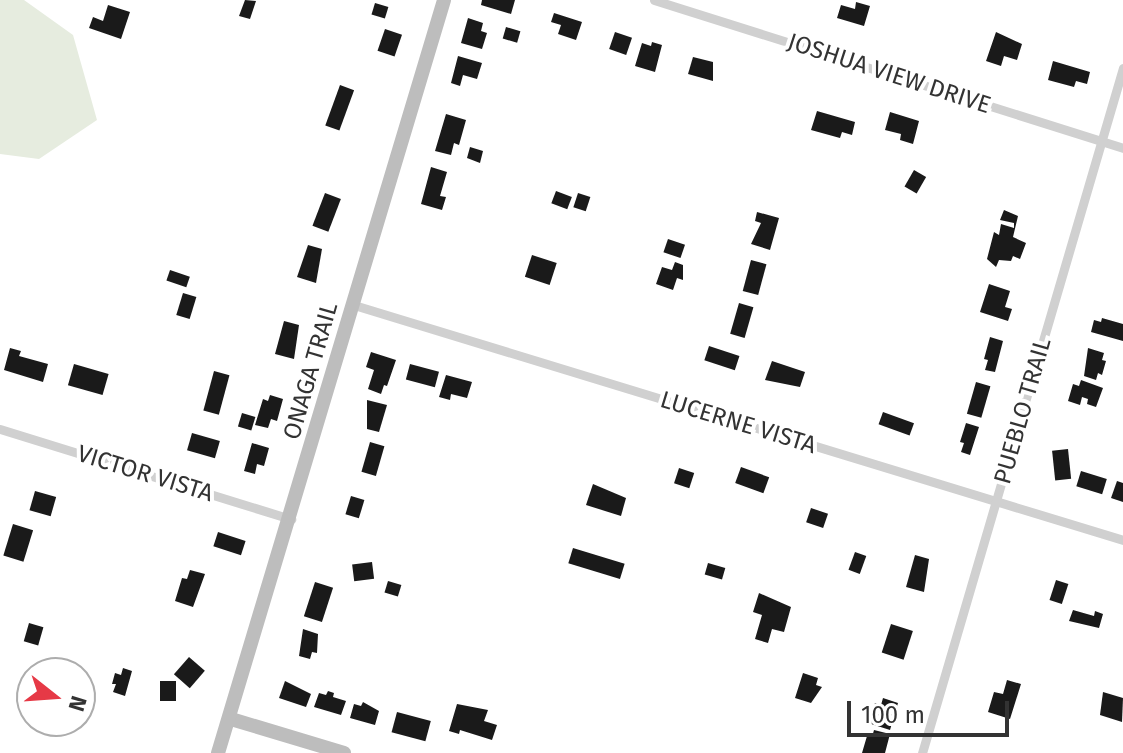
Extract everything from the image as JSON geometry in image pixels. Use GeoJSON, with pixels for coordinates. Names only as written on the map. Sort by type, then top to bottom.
{"type":"FeatureCollection","features":[{"type":"Feature","properties":{"kind":"street","name":"ONAGA TRAIL"},"geometry":{"type":"LineString","coordinates":[[218,753],[231,719],[444,0]]}},
{"type":"Feature","properties":{"kind":"street","name":"JOSHUA VIEW DRIVE"},"geometry":{"type":"LineString","coordinates":[[654,0],[1123,148]]}},
{"type":"Feature","properties":{"kind":"street","name":"PUEBLO TRAIL"},"geometry":{"type":"LineString","coordinates":[[922,753],[1123,68]]}},
{"type":"Feature","properties":{"kind":"street","name":"LUCERNE VISTA"},"geometry":{"type":"LineString","coordinates":[[354,305],[1123,540]]}},
{"type":"Feature","properties":{"kind":"street","name":"VICTOR VISTA"},"geometry":{"type":"LineString","coordinates":[[0,429],[291,519]]}},
{"type":"Feature","properties":{"kind":"street"},"geometry":{"type":"LineString","coordinates":[[231,719],[344,753]]}},
{"type":"Feature","properties":{"kind":"shaded area"},"geometry":{"type":"Polygon","coordinates":[[[0,0],[24,0],[73,35],[97,120],[39,159],[0,154],[0,0]]]}},
{"type":"Feature","properties":{"kind":"building"},"geometry":{"type":"Polygon","coordinates":[[[245,0],[256,1],[250,19],[239,16],[245,0]]]}},
{"type":"Feature","properties":{"kind":"building"},"geometry":{"type":"Polygon","coordinates":[[[482,0],[515,0],[511,14],[481,5],[482,0]]]}},
{"type":"Feature","properties":{"kind":"building"},"geometry":{"type":"Polygon","coordinates":[[[856,2],[870,6],[864,26],[837,18],[841,5],[855,9],[856,2]]]}},
{"type":"Feature","properties":{"kind":"building"},"geometry":{"type":"Polygon","coordinates":[[[375,3],[388,7],[385,19],[371,14],[375,3]]]}},
{"type":"Feature","properties":{"kind":"building"},"geometry":{"type":"Polygon","coordinates":[[[108,5],[130,12],[121,39],[89,28],[93,17],[103,21],[108,5]]]}},
{"type":"Feature","properties":{"kind":"building"},"geometry":{"type":"Polygon","coordinates":[[[554,13],[582,22],[576,40],[558,34],[561,25],[551,22],[554,13]]]}},
{"type":"Feature","properties":{"kind":"building"},"geometry":{"type":"Polygon","coordinates":[[[468,18],[483,23],[481,31],[487,33],[482,49],[461,43],[468,18]]]}},
{"type":"Feature","properties":{"kind":"building"},"geometry":{"type":"Polygon","coordinates":[[[506,27],[520,31],[517,43],[503,39],[506,27]]]}},
{"type":"Feature","properties":{"kind":"building"},"geometry":{"type":"Polygon","coordinates":[[[385,29],[402,35],[395,57],[378,51],[385,29]]]}},
{"type":"Feature","properties":{"kind":"building"},"geometry":{"type":"Polygon","coordinates":[[[615,32],[632,38],[626,55],[609,49],[615,32]]]}},
{"type":"Feature","properties":{"kind":"building"},"geometry":{"type":"Polygon","coordinates":[[[996,32],[1022,44],[1017,60],[1004,56],[1001,66],[986,61],[996,32]]]}},
{"type":"Feature","properties":{"kind":"building"},"geometry":{"type":"Polygon","coordinates":[[[652,42],[662,45],[655,72],[635,66],[642,43],[651,46],[652,42]]]}},
{"type":"Feature","properties":{"kind":"building"},"geometry":{"type":"Polygon","coordinates":[[[458,56],[482,63],[477,79],[463,75],[460,86],[451,83],[458,56]]]}},
{"type":"Feature","properties":{"kind":"building"},"geometry":{"type":"Polygon","coordinates":[[[693,57],[713,62],[713,81],[688,74],[693,57]]]}},
{"type":"Feature","properties":{"kind":"building"},"geometry":{"type":"Polygon","coordinates":[[[1053,61],[1090,72],[1087,84],[1076,81],[1074,87],[1048,80],[1053,61]]]}},
{"type":"Feature","properties":{"kind":"building"},"geometry":{"type":"Polygon","coordinates":[[[340,85],[354,90],[339,131],[325,125],[340,85]]]}},
{"type":"Feature","properties":{"kind":"building"},"geometry":{"type":"Polygon","coordinates":[[[817,111],[855,122],[852,135],[842,132],[840,138],[811,130],[817,111]]]}},
{"type":"Feature","properties":{"kind":"building"},"geometry":{"type":"Polygon","coordinates":[[[890,112],[919,121],[913,144],[900,140],[901,134],[885,130],[890,112]]]}},
{"type":"Feature","properties":{"kind":"building"},"geometry":{"type":"Polygon","coordinates":[[[446,114],[466,120],[459,145],[454,143],[451,155],[435,151],[446,114]]]}},
{"type":"Feature","properties":{"kind":"building"},"geometry":{"type":"Polygon","coordinates":[[[470,147],[483,151],[480,163],[467,158],[470,147]]]}},
{"type":"Feature","properties":{"kind":"building"},"geometry":{"type":"Polygon","coordinates":[[[431,167],[447,172],[440,196],[446,197],[442,210],[421,204],[431,167]]]}},
{"type":"Feature","properties":{"kind":"building"},"geometry":{"type":"Polygon","coordinates":[[[914,170],[926,177],[917,193],[904,186],[914,170]]]}},
{"type":"Feature","properties":{"kind":"building"},"geometry":{"type":"Polygon","coordinates":[[[556,191],[572,197],[567,209],[551,203],[556,191]]]}},
{"type":"Feature","properties":{"kind":"building"},"geometry":{"type":"Polygon","coordinates":[[[325,193],[341,199],[328,232],[312,226],[325,193]]]}},
{"type":"Feature","properties":{"kind":"building"},"geometry":{"type":"Polygon","coordinates":[[[578,193],[590,197],[586,211],[573,207],[578,193]]]}},
{"type":"Feature","properties":{"kind":"building"},"geometry":{"type":"Polygon","coordinates":[[[1004,210],[1018,216],[1013,237],[1026,243],[1020,259],[1013,256],[1011,261],[999,260],[996,267],[987,259],[994,232],[999,235],[1001,224],[1014,228],[1014,223],[1000,220],[1004,210]]]}},
{"type":"Feature","properties":{"kind":"building"},"geometry":{"type":"Polygon","coordinates":[[[757,212],[779,218],[770,250],[751,244],[761,223],[755,221],[757,212]]]}},
{"type":"Feature","properties":{"kind":"building"},"geometry":{"type":"Polygon","coordinates":[[[668,239],[685,245],[680,258],[663,252],[668,239]]]}},
{"type":"Feature","properties":{"kind":"building"},"geometry":{"type":"Polygon","coordinates":[[[308,245],[322,249],[316,283],[297,277],[308,245]]]}},
{"type":"Feature","properties":{"kind":"building"},"geometry":{"type":"Polygon","coordinates":[[[532,255],[557,263],[550,285],[525,277],[532,255]]]}},
{"type":"Feature","properties":{"kind":"building"},"geometry":{"type":"Polygon","coordinates":[[[751,260],[766,264],[758,295],[743,291],[751,260]]]}},
{"type":"Feature","properties":{"kind":"building"},"geometry":{"type":"Polygon","coordinates":[[[675,262],[683,265],[683,280],[677,278],[673,290],[656,284],[662,267],[672,270],[675,262]]]}},
{"type":"Feature","properties":{"kind":"building"},"geometry":{"type":"Polygon","coordinates":[[[170,270],[190,277],[186,287],[166,280],[170,270]]]}},
{"type":"Feature","properties":{"kind":"building"},"geometry":{"type":"Polygon","coordinates":[[[989,284],[1010,291],[1005,307],[1012,309],[1008,321],[980,312],[989,284]]]}},
{"type":"Feature","properties":{"kind":"building"},"geometry":{"type":"Polygon","coordinates":[[[183,293],[196,297],[190,319],[176,315],[183,293]]]}},
{"type":"Feature","properties":{"kind":"building"},"geometry":{"type":"Polygon","coordinates":[[[739,303],[753,307],[745,338],[730,334],[739,303]]]}},
{"type":"Feature","properties":{"kind":"building"},"geometry":{"type":"Polygon","coordinates":[[[1102,318],[1123,324],[1123,341],[1091,332],[1094,320],[1101,322],[1102,318]]]}},
{"type":"Feature","properties":{"kind":"building"},"geometry":{"type":"Polygon","coordinates":[[[284,321],[299,325],[294,359],[275,354],[284,321]]]}},
{"type":"Feature","properties":{"kind":"building"},"geometry":{"type":"Polygon","coordinates":[[[990,337],[1003,341],[995,372],[985,370],[988,360],[984,359],[990,337]]]}},
{"type":"Feature","properties":{"kind":"building"},"geometry":{"type":"Polygon","coordinates":[[[709,346],[739,356],[735,370],[704,360],[709,346]]]}},
{"type":"Feature","properties":{"kind":"building"},"geometry":{"type":"Polygon","coordinates":[[[10,348],[21,351],[19,356],[48,364],[43,382],[4,370],[10,348]]]}},
{"type":"Feature","properties":{"kind":"building"},"geometry":{"type":"Polygon","coordinates":[[[1088,348],[1104,353],[1102,360],[1106,361],[1102,375],[1098,373],[1096,380],[1084,376],[1088,348]]]}},
{"type":"Feature","properties":{"kind":"building"},"geometry":{"type":"Polygon","coordinates":[[[371,352],[396,360],[381,394],[368,389],[374,370],[366,367],[371,352]]]}},
{"type":"Feature","properties":{"kind":"building"},"geometry":{"type":"Polygon","coordinates":[[[772,361],[805,372],[800,387],[765,380],[772,361]]]}},
{"type":"Feature","properties":{"kind":"building"},"geometry":{"type":"Polygon","coordinates":[[[74,364],[109,374],[103,395],[68,385],[74,364]]]}},
{"type":"Feature","properties":{"kind":"building"},"geometry":{"type":"Polygon","coordinates":[[[410,364],[439,372],[435,387],[406,379],[410,364]]]}},
{"type":"Feature","properties":{"kind":"building"},"geometry":{"type":"Polygon","coordinates":[[[214,371],[229,375],[219,415],[203,411],[214,371]]]}},
{"type":"Feature","properties":{"kind":"building"},"geometry":{"type":"Polygon","coordinates":[[[446,375],[472,382],[467,398],[451,394],[450,400],[439,397],[446,375]]]}},
{"type":"Feature","properties":{"kind":"building"},"geometry":{"type":"Polygon","coordinates":[[[1081,380],[1103,388],[1096,407],[1087,404],[1088,399],[1082,397],[1080,405],[1068,401],[1073,384],[1079,386],[1081,380]]]}},
{"type":"Feature","properties":{"kind":"building"},"geometry":{"type":"Polygon","coordinates":[[[976,382],[990,386],[981,418],[967,414],[976,382]]]}},
{"type":"Feature","properties":{"kind":"building"},"geometry":{"type":"Polygon","coordinates":[[[270,395],[283,399],[277,421],[271,419],[268,428],[255,425],[263,399],[268,401],[270,395]]]}},
{"type":"Feature","properties":{"kind":"building"},"geometry":{"type":"Polygon","coordinates":[[[367,400],[387,405],[379,432],[367,429],[367,400]]]}},
{"type":"Feature","properties":{"kind":"building"},"geometry":{"type":"Polygon","coordinates":[[[883,412],[914,423],[910,436],[879,424],[883,412]]]}},
{"type":"Feature","properties":{"kind":"building"},"geometry":{"type":"Polygon","coordinates":[[[242,413],[255,417],[251,430],[238,426],[242,413]]]}},
{"type":"Feature","properties":{"kind":"building"},"geometry":{"type":"Polygon","coordinates":[[[966,423],[979,427],[970,455],[961,452],[964,443],[960,442],[966,423]]]}},
{"type":"Feature","properties":{"kind":"building"},"geometry":{"type":"Polygon","coordinates":[[[192,433],[220,441],[215,458],[187,450],[192,433]]]}},
{"type":"Feature","properties":{"kind":"building"},"geometry":{"type":"Polygon","coordinates":[[[370,442],[384,446],[376,476],[361,472],[370,442]]]}},
{"type":"Feature","properties":{"kind":"building"},"geometry":{"type":"Polygon","coordinates":[[[252,443],[269,448],[264,466],[257,464],[255,474],[244,471],[252,443]]]}},
{"type":"Feature","properties":{"kind":"building"},"geometry":{"type":"Polygon","coordinates":[[[1068,449],[1071,479],[1055,481],[1052,451],[1068,449]]]}},
{"type":"Feature","properties":{"kind":"building"},"geometry":{"type":"Polygon","coordinates":[[[741,467],[769,477],[763,493],[735,483],[741,467]]]}},
{"type":"Feature","properties":{"kind":"building"},"geometry":{"type":"Polygon","coordinates":[[[679,468],[694,473],[689,488],[674,483],[679,468]]]}},
{"type":"Feature","properties":{"kind":"building"},"geometry":{"type":"Polygon","coordinates":[[[1081,471],[1107,479],[1102,494],[1076,486],[1081,471]]]}},
{"type":"Feature","properties":{"kind":"building"},"geometry":{"type":"Polygon","coordinates":[[[1117,481],[1123,483],[1123,502],[1111,498],[1117,481]]]}},
{"type":"Feature","properties":{"kind":"building"},"geometry":{"type":"Polygon","coordinates":[[[593,484],[626,498],[621,516],[586,505],[593,484]]]}},
{"type":"Feature","properties":{"kind":"building"},"geometry":{"type":"Polygon","coordinates":[[[35,491],[56,497],[51,516],[29,510],[35,491]]]}},
{"type":"Feature","properties":{"kind":"building"},"geometry":{"type":"Polygon","coordinates":[[[351,496],[364,500],[359,518],[345,514],[351,496]]]}},
{"type":"Feature","properties":{"kind":"building"},"geometry":{"type":"Polygon","coordinates":[[[811,508],[828,514],[823,528],[806,522],[811,508]]]}},
{"type":"Feature","properties":{"kind":"building"},"geometry":{"type":"Polygon","coordinates":[[[13,524],[33,530],[23,562],[3,556],[13,524]]]}},
{"type":"Feature","properties":{"kind":"building"},"geometry":{"type":"Polygon","coordinates":[[[218,532],[246,541],[241,555],[213,546],[218,532]]]}},
{"type":"Feature","properties":{"kind":"building"},"geometry":{"type":"Polygon","coordinates":[[[573,548],[625,564],[620,579],[568,563],[573,548]]]}},
{"type":"Feature","properties":{"kind":"building"},"geometry":{"type":"Polygon","coordinates":[[[855,552],[866,556],[860,574],[849,570],[855,552]]]}},
{"type":"Feature","properties":{"kind":"building"},"geometry":{"type":"Polygon","coordinates":[[[915,555],[929,559],[924,592],[906,587],[915,555]]]}},
{"type":"Feature","properties":{"kind":"building"},"geometry":{"type":"Polygon","coordinates":[[[372,562],[374,579],[354,581],[352,564],[372,562]]]}},
{"type":"Feature","properties":{"kind":"building"},"geometry":{"type":"Polygon","coordinates":[[[708,563],[725,568],[722,579],[705,575],[708,563]]]}},
{"type":"Feature","properties":{"kind":"building"},"geometry":{"type":"Polygon","coordinates":[[[190,570],[205,574],[193,607],[175,601],[182,578],[187,579],[190,570]]]}},
{"type":"Feature","properties":{"kind":"building"},"geometry":{"type":"Polygon","coordinates":[[[1056,580],[1068,584],[1062,604],[1050,600],[1056,580]]]}},
{"type":"Feature","properties":{"kind":"building"},"geometry":{"type":"Polygon","coordinates":[[[388,581],[401,585],[398,597],[384,592],[388,581]]]}},
{"type":"Feature","properties":{"kind":"building"},"geometry":{"type":"Polygon","coordinates":[[[315,582],[333,588],[322,622],[304,616],[315,582]]]}},
{"type":"Feature","properties":{"kind":"building"},"geometry":{"type":"Polygon","coordinates":[[[759,593],[791,607],[784,632],[772,629],[768,643],[755,639],[762,615],[753,612],[759,593]]]}},
{"type":"Feature","properties":{"kind":"building"},"geometry":{"type":"Polygon","coordinates":[[[1073,610],[1094,616],[1095,611],[1103,614],[1099,628],[1069,621],[1073,610]]]}},
{"type":"Feature","properties":{"kind":"building"},"geometry":{"type":"Polygon","coordinates":[[[29,623],[43,627],[38,645],[24,641],[29,623]]]}},
{"type":"Feature","properties":{"kind":"building"},"geometry":{"type":"Polygon","coordinates":[[[891,624],[913,631],[904,660],[882,653],[891,624]]]}},
{"type":"Feature","properties":{"kind":"building"},"geometry":{"type":"Polygon","coordinates":[[[303,629],[318,634],[317,653],[312,652],[310,659],[299,656],[303,629]]]}},
{"type":"Feature","properties":{"kind":"building"},"geometry":{"type":"Polygon","coordinates":[[[189,657],[205,671],[190,688],[174,674],[189,657]]]}},
{"type":"Feature","properties":{"kind":"building"},"geometry":{"type":"Polygon","coordinates":[[[123,668],[132,671],[125,696],[113,692],[116,684],[112,684],[115,673],[121,675],[123,668]]]}},
{"type":"Feature","properties":{"kind":"building"},"geometry":{"type":"Polygon","coordinates":[[[803,673],[818,678],[816,685],[822,687],[811,703],[795,698],[803,673]]]}},
{"type":"Feature","properties":{"kind":"building"},"geometry":{"type":"Polygon","coordinates":[[[1007,680],[1021,684],[1010,719],[988,712],[994,692],[1003,694],[1007,680]]]}},
{"type":"Feature","properties":{"kind":"building"},"geometry":{"type":"Polygon","coordinates":[[[160,681],[176,681],[176,701],[160,701],[160,681]]]}},
{"type":"Feature","properties":{"kind":"building"},"geometry":{"type":"Polygon","coordinates":[[[285,681],[311,694],[306,707],[279,698],[285,681]]]}},
{"type":"Feature","properties":{"kind":"building"},"geometry":{"type":"Polygon","coordinates":[[[328,691],[334,693],[333,697],[346,701],[341,715],[314,707],[319,693],[326,695],[328,691]]]}},
{"type":"Feature","properties":{"kind":"building"},"geometry":{"type":"Polygon","coordinates":[[[1103,692],[1123,698],[1122,722],[1100,715],[1103,692]]]}},
{"type":"Feature","properties":{"kind":"building"},"geometry":{"type":"Polygon","coordinates":[[[883,698],[898,703],[890,730],[868,723],[875,703],[881,705],[883,698]]]}},
{"type":"Feature","properties":{"kind":"building"},"geometry":{"type":"Polygon","coordinates":[[[363,702],[379,711],[375,725],[350,718],[354,704],[361,706],[363,702]]]}},
{"type":"Feature","properties":{"kind":"building"},"geometry":{"type":"Polygon","coordinates":[[[457,704],[488,710],[484,721],[497,725],[492,740],[460,730],[459,734],[449,731],[457,704]]]}},
{"type":"Feature","properties":{"kind":"building"},"geometry":{"type":"Polygon","coordinates":[[[397,712],[431,721],[425,741],[392,732],[397,712]]]}},
{"type":"Feature","properties":{"kind":"building"},"geometry":{"type":"Polygon","coordinates":[[[874,730],[890,734],[885,753],[862,753],[867,736],[872,737],[874,730]]]}}]}
